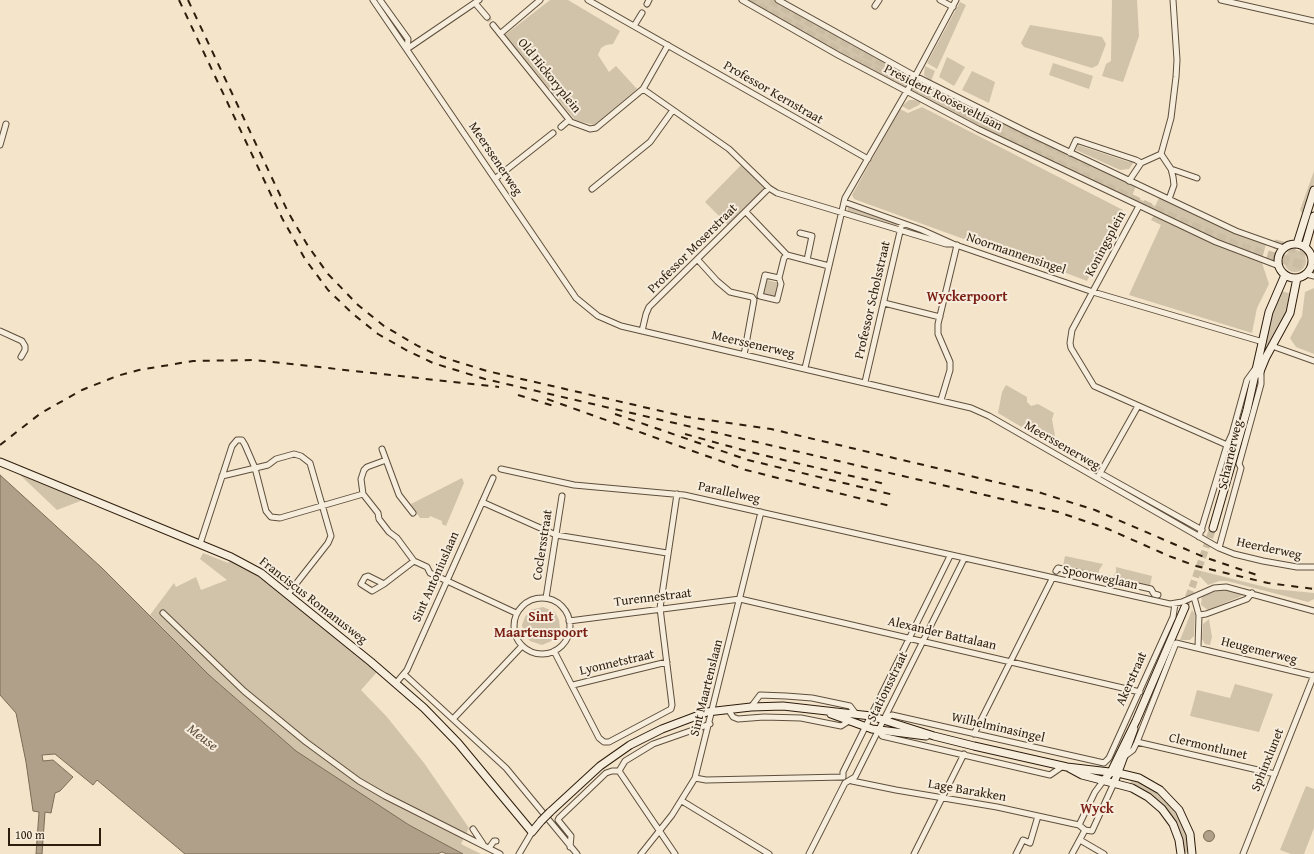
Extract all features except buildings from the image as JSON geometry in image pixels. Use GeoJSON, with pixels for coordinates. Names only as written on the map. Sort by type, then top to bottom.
{"type":"FeatureCollection","features":[{"type":"Feature","properties":{"kind":"street","name":"Meerssenerweg"},"geometry":{"type":"LineString","coordinates":[[373,0],[581,303],[592,313],[607,321],[642,331],[941,400],[982,413],[1199,537]]}},
{"type":"Feature","properties":{"kind":"street","name":"Meerssenerweg"},"geometry":{"type":"LineString","coordinates":[[380,0],[408,40],[407,49]]}},
{"type":"Feature","properties":{"kind":"street","name":"Old Hickoryplein"},"geometry":{"type":"LineString","coordinates":[[500,34],[540,0]]}},
{"type":"Feature","properties":{"kind":"street"},"geometry":{"type":"LineString","coordinates":[[588,0],[668,45]]}},
{"type":"Feature","properties":{"kind":"street","name":"President Rooseveltlaan"},"geometry":{"type":"LineString","coordinates":[[742,0],[906,92],[978,130],[1138,206]]}},
{"type":"Feature","properties":{"kind":"street","name":"President Rooseveltlaan"},"geometry":{"type":"LineString","coordinates":[[778,0],[915,76],[1070,153],[1169,199]]}},
{"type":"Feature","properties":{"kind":"street"},"geometry":{"type":"LineString","coordinates":[[875,6],[879,0]]}},
{"type":"Feature","properties":{"kind":"street"},"geometry":{"type":"LineString","coordinates":[[940,0],[953,7]]}},
{"type":"Feature","properties":{"kind":"street"},"geometry":{"type":"LineString","coordinates":[[805,368],[844,202],[956,0]]}},
{"type":"Feature","properties":{"kind":"street"},"geometry":{"type":"LineString","coordinates":[[1129,181],[1142,163],[1161,154],[1171,118],[1177,60],[1173,0]]}},
{"type":"Feature","properties":{"kind":"street"},"geometry":{"type":"LineString","coordinates":[[1222,0],[1233,1],[1314,21]]}},
{"type":"Feature","properties":{"kind":"street"},"geometry":{"type":"LineString","coordinates":[[407,49],[477,1],[487,17]]}},
{"type":"Feature","properties":{"kind":"street"},"geometry":{"type":"LineString","coordinates":[[634,26],[642,13]]}},
{"type":"Feature","properties":{"kind":"street","name":"Old Hickoryplein"},"geometry":{"type":"LineString","coordinates":[[493,25],[569,120],[574,124],[590,129],[596,128],[643,89],[668,45]]}},
{"type":"Feature","properties":{"kind":"street","name":"Professor Kernstraat"},"geometry":{"type":"LineString","coordinates":[[668,45],[868,159]]}},
{"type":"Feature","properties":{"kind":"street","name":"Noormannensingel"},"geometry":{"type":"LineString","coordinates":[[643,89],[729,150],[769,188],[777,193],[955,245],[1093,292]]}},
{"type":"Feature","properties":{"kind":"street"},"geometry":{"type":"LineString","coordinates":[[592,189],[650,142],[673,110]]}},
{"type":"Feature","properties":{"kind":"street"},"geometry":{"type":"LineString","coordinates":[[561,127],[569,120]]}},
{"type":"Feature","properties":{"kind":"street"},"geometry":{"type":"LineString","coordinates":[[0,145],[6,124]]}},
{"type":"Feature","properties":{"kind":"street"},"geometry":{"type":"LineString","coordinates":[[496,178],[553,133]]}},
{"type":"Feature","properties":{"kind":"street"},"geometry":{"type":"LineString","coordinates":[[1070,153],[1076,140],[1142,163]]}},
{"type":"Feature","properties":{"kind":"street"},"geometry":{"type":"LineString","coordinates":[[1161,154],[1171,169],[1174,185],[1169,199],[1236,231],[1284,248]]}},
{"type":"Feature","properties":{"kind":"street"},"geometry":{"type":"LineString","coordinates":[[1171,169],[1197,178]]}},
{"type":"Feature","properties":{"kind":"street","name":"Professor Moserstraat"},"geometry":{"type":"LineString","coordinates":[[642,331],[649,307],[769,188]]}},
{"type":"Feature","properties":{"kind":"street"},"geometry":{"type":"LineString","coordinates":[[1297,244],[1314,190]]}},
{"type":"Feature","properties":{"kind":"street","name":"Noormannensingel"},"geometry":{"type":"LineString","coordinates":[[844,202],[947,240],[955,245]]}},
{"type":"Feature","properties":{"kind":"street","name":"Koningsplein"},"geometry":{"type":"LineString","coordinates":[[1263,342],[1093,292],[1138,206],[1236,251],[1279,266]]}},
{"type":"Feature","properties":{"kind":"street"},"geometry":{"type":"LineString","coordinates":[[746,212],[787,255],[829,266]]}},
{"type":"Feature","properties":{"kind":"street"},"geometry":{"type":"LineString","coordinates":[[1305,247],[1314,216]]}},
{"type":"Feature","properties":{"kind":"street","name":"Professor Scholsstraat"},"geometry":{"type":"LineString","coordinates":[[866,382],[902,223]]}},
{"type":"Feature","properties":{"kind":"street"},"geometry":{"type":"LineString","coordinates":[[800,233],[812,236],[807,260]]}},
{"type":"Feature","properties":{"kind":"street"},"geometry":{"type":"LineString","coordinates":[[1297,244],[1305,247],[1312,256],[1312,264],[1306,274],[1297,278],[1285,275],[1279,266],[1279,256],[1284,248],[1289,245],[1297,244]]}},
{"type":"Feature","properties":{"kind":"street"},"geometry":{"type":"LineString","coordinates":[[941,400],[950,370],[950,362],[938,334],[940,317],[955,245]]}},
{"type":"Feature","properties":{"kind":"street"},"geometry":{"type":"LineString","coordinates":[[779,278],[765,275],[760,296],[777,300],[781,284],[779,278],[784,258],[787,255]]}},
{"type":"Feature","properties":{"kind":"street"},"geometry":{"type":"LineString","coordinates":[[698,260],[717,281],[730,292],[752,297],[755,303],[744,354]]}},
{"type":"Feature","properties":{"kind":"street"},"geometry":{"type":"LineString","coordinates":[[1306,274],[1314,276]]}},
{"type":"Feature","properties":{"kind":"street","name":"Scharnerweg"},"geometry":{"type":"LineString","coordinates":[[1214,528],[1259,367],[1270,312],[1285,275]]}},
{"type":"Feature","properties":{"kind":"street","name":"Scharnerweg"},"geometry":{"type":"LineString","coordinates":[[1199,537],[1227,445],[1232,434],[1246,380],[1259,367],[1290,314],[1297,278]]}},
{"type":"Feature","properties":{"kind":"street"},"geometry":{"type":"LineString","coordinates":[[1093,292],[1072,330],[1070,343],[1071,348],[1091,384],[1227,445]]}},
{"type":"Feature","properties":{"kind":"street"},"geometry":{"type":"LineString","coordinates":[[884,302],[940,317]]}},
{"type":"Feature","properties":{"kind":"street"},"geometry":{"type":"LineString","coordinates":[[0,331],[22,341],[25,346],[25,350],[21,357]]}},
{"type":"Feature","properties":{"kind":"street"},"geometry":{"type":"LineString","coordinates":[[1272,346],[1314,361]]}},
{"type":"Feature","properties":{"kind":"street","name":"Scharnerweg"},"geometry":{"type":"LineString","coordinates":[[1219,548],[1241,468],[1239,464],[1262,384],[1259,367]]}},
{"type":"Feature","properties":{"kind":"street"},"geometry":{"type":"LineString","coordinates":[[1096,479],[1138,406]]}},
{"type":"Feature","properties":{"kind":"street"},"geometry":{"type":"LineString","coordinates":[[200,544],[232,446],[237,440],[242,440],[245,445],[255,468],[266,511],[271,517],[280,518],[363,494]]}},
{"type":"Feature","properties":{"kind":"street"},"geometry":{"type":"LineString","coordinates":[[382,449],[399,495],[413,514]]}},
{"type":"Feature","properties":{"kind":"street"},"geometry":{"type":"LineString","coordinates":[[222,476],[268,465],[276,459],[294,454],[301,456],[310,463],[331,536],[330,540],[288,594]]}},
{"type":"Feature","properties":{"kind":"street"},"geometry":{"type":"LineString","coordinates":[[386,460],[367,467],[364,470],[361,479],[363,494],[378,512],[379,519],[389,532],[397,538],[414,561],[427,567],[430,573],[516,613]]}},
{"type":"Feature","properties":{"kind":"street","name":"Franciscus Romanusweg"},"geometry":{"type":"LineString","coordinates":[[0,462],[200,544],[255,569],[288,594],[424,708],[458,743],[532,832]]}},
{"type":"Feature","properties":{"kind":"street","name":"Parallelweg"},"geometry":{"type":"LineString","coordinates":[[501,469],[574,485],[677,494],[964,559]]}},
{"type":"Feature","properties":{"kind":"street","name":"Meerssenerweg"},"geometry":{"type":"LineString","coordinates":[[1100,473],[1202,530]]}},
{"type":"Feature","properties":{"kind":"street","name":"Sint Antoniuslaan"},"geometry":{"type":"LineString","coordinates":[[396,684],[405,675],[493,478]]}},
{"type":"Feature","properties":{"kind":"street"},"geometry":{"type":"LineString","coordinates":[[554,651],[599,738],[604,742],[610,742],[671,709],[672,705],[660,608],[667,552],[677,494]]}},
{"type":"Feature","properties":{"kind":"street","name":"Coclersstraat"},"geometry":{"type":"LineString","coordinates":[[546,598],[562,496]]}},
{"type":"Feature","properties":{"kind":"street"},"geometry":{"type":"LineString","coordinates":[[482,502],[556,535],[667,552]]}},
{"type":"Feature","properties":{"kind":"street","name":"Sint Maartenslaan"},"geometry":{"type":"LineString","coordinates":[[641,854],[682,801],[695,778],[710,724],[761,512]]}},
{"type":"Feature","properties":{"kind":"street","name":"Heerderweg"},"geometry":{"type":"LineString","coordinates":[[1199,537],[1219,548],[1240,556],[1297,567],[1314,567]]}},
{"type":"Feature","properties":{"kind":"street","name":"Stationsstraat"},"geometry":{"type":"LineString","coordinates":[[843,777],[843,772],[950,556]]}},
{"type":"Feature","properties":{"kind":"street","name":"Stationsstraat"},"geometry":{"type":"LineString","coordinates":[[852,781],[880,730],[884,719],[964,559]]}},
{"type":"Feature","properties":{"kind":"street","name":"Spoorweglaan"},"geometry":{"type":"LineString","coordinates":[[964,559],[1170,604],[1175,604],[1223,586],[1314,611]]}},
{"type":"Feature","properties":{"kind":"street"},"geometry":{"type":"LineString","coordinates":[[384,584],[414,561]]}},
{"type":"Feature","properties":{"kind":"street"},"geometry":{"type":"LineString","coordinates":[[1056,571],[1058,568],[1151,589],[1154,594],[1158,596]]}},
{"type":"Feature","properties":{"kind":"street"},"geometry":{"type":"LineString","coordinates":[[974,734],[1052,579]]}},
{"type":"Feature","properties":{"kind":"street"},"geometry":{"type":"LineString","coordinates":[[1199,615],[1206,614],[1247,599],[1252,593]]}},
{"type":"Feature","properties":{"kind":"street"},"geometry":{"type":"LineString","coordinates":[[1194,597],[1199,615],[1198,647]]}},
{"type":"Feature","properties":{"kind":"street"},"geometry":{"type":"LineString","coordinates":[[546,598],[562,606],[569,621],[566,639],[561,646],[554,651],[544,654],[535,653],[522,646],[514,630],[513,623],[516,613],[524,603],[531,600],[546,598]]}},
{"type":"Feature","properties":{"kind":"street","name":"Turennestraat"},"geometry":{"type":"LineString","coordinates":[[569,621],[660,608],[740,599]]}},
{"type":"Feature","properties":{"kind":"street","name":"Alexander Battalaan"},"geometry":{"type":"LineString","coordinates":[[740,599],[1140,692]]}},
{"type":"Feature","properties":{"kind":"street","name":"Akerstraat"},"geometry":{"type":"LineString","coordinates":[[1106,762],[1140,692],[1173,617],[1175,604]]}},
{"type":"Feature","properties":{"kind":"street","name":"Akerstraat"},"geometry":{"type":"LineString","coordinates":[[1114,772],[1185,607]]}},
{"type":"Feature","properties":{"kind":"street"},"geometry":{"type":"LineString","coordinates":[[163,613],[244,691],[312,747],[359,781],[385,796],[500,854]]}},
{"type":"Feature","properties":{"kind":"street","name":"Akerstraat"},"geometry":{"type":"LineString","coordinates":[[1125,756],[1133,750],[1137,742],[1176,643]]}},
{"type":"Feature","properties":{"kind":"street","name":"Heugemerweg"},"geometry":{"type":"LineString","coordinates":[[1176,643],[1314,675]]}},
{"type":"Feature","properties":{"kind":"street"},"geometry":{"type":"LineString","coordinates":[[453,719],[522,646]]}},
{"type":"Feature","properties":{"kind":"street","name":"Lyonnetstraat"},"geometry":{"type":"LineString","coordinates":[[572,685],[667,662]]}},
{"type":"Feature","properties":{"kind":"street"},"geometry":{"type":"LineString","coordinates":[[405,675],[506,768],[568,848],[576,854]]}},
{"type":"Feature","properties":{"kind":"street","name":"Sphinxlunet"},"geometry":{"type":"LineString","coordinates":[[1243,854],[1314,675]]}},
{"type":"Feature","properties":{"kind":"street","name":"Wilhelminasingel"},"geometry":{"type":"LineString","coordinates":[[751,707],[760,695],[786,696],[812,698],[850,706],[856,714]]}},
{"type":"Feature","properties":{"kind":"street","name":"Wilhelminasingel"},"geometry":{"type":"LineString","coordinates":[[532,832],[541,821],[594,770],[622,750],[662,729],[712,712],[751,707],[783,706],[871,716],[934,736],[1065,767],[1114,772],[1146,781],[1170,800],[1185,822],[1191,838],[1192,854]]}},
{"type":"Feature","properties":{"kind":"street","name":"Wilhelminasingel"},"geometry":{"type":"LineString","coordinates":[[728,709],[733,717],[738,719],[764,717],[801,718],[841,726],[849,721]]}},
{"type":"Feature","properties":{"kind":"street","name":"Wilhelminasingel"},"geometry":{"type":"LineString","coordinates":[[823,711],[865,727],[934,736]]}},
{"type":"Feature","properties":{"kind":"street","name":"Wilhelminasingel"},"geometry":{"type":"LineString","coordinates":[[884,719],[892,715],[1095,763],[1106,762]]}},
{"type":"Feature","properties":{"kind":"street","name":"Akerstraat"},"geometry":{"type":"LineString","coordinates":[[1114,772],[1125,756],[1136,722]]}},
{"type":"Feature","properties":{"kind":"street"},"geometry":{"type":"LineString","coordinates":[[619,771],[625,761],[648,747],[672,736],[710,724]]}},
{"type":"Feature","properties":{"kind":"street"},"geometry":{"type":"LineString","coordinates":[[880,730],[882,736],[1050,775],[1065,767]]}},
{"type":"Feature","properties":{"kind":"street","name":"Clermontlunet"},"geometry":{"type":"LineString","coordinates":[[1137,742],[1275,774]]}},
{"type":"Feature","properties":{"kind":"street"},"geometry":{"type":"LineString","coordinates":[[914,854],[964,754]]}},
{"type":"Feature","properties":{"kind":"street","name":"Wilhelminasingel"},"geometry":{"type":"LineString","coordinates":[[1065,767],[1082,775],[1137,790],[1148,797],[1162,809],[1176,829],[1181,854]]}},
{"type":"Feature","properties":{"kind":"street"},"geometry":{"type":"LineString","coordinates":[[568,848],[571,836],[558,818],[586,790],[606,773],[619,771]]}},
{"type":"Feature","properties":{"kind":"street"},"geometry":{"type":"LineString","coordinates":[[619,771],[676,854]]}},
{"type":"Feature","properties":{"kind":"street"},"geometry":{"type":"LineString","coordinates":[[1114,772],[1114,783],[1092,831],[1085,830],[1079,825],[1095,792],[1104,780],[1114,772]]}},
{"type":"Feature","properties":{"kind":"street"},"geometry":{"type":"LineString","coordinates":[[695,778],[711,780],[843,777],[845,783],[809,854]]}},
{"type":"Feature","properties":{"kind":"street"},"geometry":{"type":"LineString","coordinates":[[845,783],[852,781]]}},
{"type":"Feature","properties":{"kind":"street","name":"Lage Barakken"},"geometry":{"type":"LineString","coordinates":[[852,781],[997,807],[1079,825]]}},
{"type":"Feature","properties":{"kind":"street"},"geometry":{"type":"LineString","coordinates":[[682,801],[769,854]]}},
{"type":"Feature","properties":{"kind":"street"},"geometry":{"type":"LineString","coordinates":[[1016,854],[1023,840],[1030,843],[1038,816]]}},
{"type":"Feature","properties":{"kind":"street"},"geometry":{"type":"LineString","coordinates":[[473,829],[486,847]]}},
{"type":"Feature","properties":{"kind":"street"},"geometry":{"type":"LineString","coordinates":[[1072,854],[1085,830]]}},
{"type":"Feature","properties":{"kind":"street"},"geometry":{"type":"LineString","coordinates":[[519,854],[532,832]]}},
{"type":"Feature","properties":{"kind":"street"},"geometry":{"type":"LineString","coordinates":[[1080,840],[1104,854]]}},
{"type":"Feature","properties":{"kind":"street"},"geometry":{"type":"LineString","coordinates":[[486,847],[496,841]]}},
{"type":"Feature","properties":{"kind":"shaded area"},"geometry":{"type":"Polygon","coordinates":[[[550,0],[568,0],[620,31],[613,44],[606,45],[601,48],[598,55],[609,72],[616,66],[637,89],[594,125],[575,120],[505,35],[550,0]]]}},
{"type":"Feature","properties":{"kind":"shaded area"},"geometry":{"type":"Polygon","coordinates":[[[746,0],[774,0],[904,71],[1136,186],[1132,196],[1155,206],[1160,196],[1266,244],[1262,259],[1238,250],[979,128],[852,61],[746,0]]]}},
{"type":"Feature","properties":{"kind":"shaded area"},"geometry":{"type":"Polygon","coordinates":[[[1112,0],[1137,0],[1139,36],[1123,82],[1102,76],[1106,64],[1111,61],[1112,0]]]}},
{"type":"Feature","properties":{"kind":"shaded area"},"geometry":{"type":"Polygon","coordinates":[[[960,2],[966,5],[937,69],[927,63],[960,2]]]}},
{"type":"Feature","properties":{"kind":"shaded area"},"geometry":{"type":"Polygon","coordinates":[[[1030,25],[1102,37],[1106,44],[1098,65],[1092,68],[1024,47],[1021,43],[1030,25]]]}},
{"type":"Feature","properties":{"kind":"shaded area"},"geometry":{"type":"Polygon","coordinates":[[[947,57],[965,67],[954,86],[939,77],[947,57]]]}},
{"type":"Feature","properties":{"kind":"shaded area"},"geometry":{"type":"Polygon","coordinates":[[[1053,63],[1093,76],[1089,89],[1049,75],[1053,63]]]}},
{"type":"Feature","properties":{"kind":"shaded area"},"geometry":{"type":"Polygon","coordinates":[[[925,66],[935,71],[931,81],[924,75],[925,66]]]}},
{"type":"Feature","properties":{"kind":"shaded area"},"geometry":{"type":"Polygon","coordinates":[[[972,71],[995,82],[989,103],[962,90],[972,71]]]}},
{"type":"Feature","properties":{"kind":"shaded area"},"geometry":{"type":"Polygon","coordinates":[[[909,100],[921,102],[919,105],[909,110],[902,106],[909,100]]]}},
{"type":"Feature","properties":{"kind":"shaded area"},"geometry":{"type":"Polygon","coordinates":[[[922,107],[1123,210],[1087,281],[1006,250],[983,242],[980,245],[854,199],[852,195],[900,109],[908,113],[922,107]]]}},
{"type":"Feature","properties":{"kind":"shaded area"},"geometry":{"type":"Polygon","coordinates":[[[1078,145],[1129,162],[1130,160],[1134,162],[1129,169],[1120,170],[1076,150],[1078,145]]]}},
{"type":"Feature","properties":{"kind":"shaded area"},"geometry":{"type":"Polygon","coordinates":[[[742,164],[765,188],[728,225],[705,202],[742,164]]]}},
{"type":"Feature","properties":{"kind":"shaded area"},"geometry":{"type":"Polygon","coordinates":[[[1314,171],[1314,183],[1303,215],[1300,210],[1314,171]]]}},
{"type":"Feature","properties":{"kind":"shaded area"},"geometry":{"type":"Polygon","coordinates":[[[848,207],[897,224],[896,227],[847,212],[848,207]]]}},
{"type":"Feature","properties":{"kind":"shaded area"},"geometry":{"type":"Polygon","coordinates":[[[1154,215],[1215,245],[1262,263],[1269,284],[1257,308],[1252,333],[1129,295],[1161,225],[1151,220],[1154,215]]]}},
{"type":"Feature","properties":{"kind":"shaded area"},"geometry":{"type":"Polygon","coordinates":[[[1295,250],[1303,253],[1306,261],[1303,269],[1295,272],[1287,269],[1284,261],[1287,253],[1295,250]]]}},
{"type":"Feature","properties":{"kind":"shaded area"},"geometry":{"type":"Polygon","coordinates":[[[767,280],[779,283],[775,298],[763,295],[767,280]]]}},
{"type":"Feature","properties":{"kind":"shaded area"},"geometry":{"type":"Polygon","coordinates":[[[1314,288],[1314,354],[1296,347],[1290,338],[1302,316],[1305,292],[1314,288]]]}},
{"type":"Feature","properties":{"kind":"shaded area"},"geometry":{"type":"Polygon","coordinates":[[[1281,291],[1292,294],[1287,313],[1259,365],[1271,314],[1281,291]]]}},
{"type":"Feature","properties":{"kind":"shaded area"},"geometry":{"type":"Polygon","coordinates":[[[1006,385],[1027,397],[1027,402],[1031,406],[1038,404],[1054,413],[1052,419],[1055,436],[1052,445],[998,413],[1002,392],[1006,385]]]}},
{"type":"Feature","properties":{"kind":"shaded area"},"geometry":{"type":"Polygon","coordinates":[[[19,474],[83,500],[57,510],[19,474]]]}},
{"type":"Feature","properties":{"kind":"shaded area"},"geometry":{"type":"Polygon","coordinates":[[[462,478],[464,483],[446,526],[442,524],[442,521],[430,516],[429,518],[420,518],[411,504],[462,478]]]}},
{"type":"Feature","properties":{"kind":"shaded area"},"geometry":{"type":"Polygon","coordinates":[[[203,553],[228,563],[230,560],[262,579],[285,596],[377,672],[361,690],[387,717],[424,763],[469,828],[461,844],[481,854],[463,854],[409,825],[296,751],[209,675],[150,615],[174,583],[176,587],[196,577],[201,590],[227,580],[200,559],[203,553]]]}},
{"type":"Feature","properties":{"kind":"shaded area"},"geometry":{"type":"Polygon","coordinates":[[[1065,556],[1103,564],[1099,570],[1099,574],[1063,566],[1065,556]]]}},
{"type":"Feature","properties":{"kind":"shaded area"},"geometry":{"type":"Polygon","coordinates":[[[1116,567],[1152,576],[1150,586],[1112,578],[1116,572],[1116,567]]]}},
{"type":"Feature","properties":{"kind":"shaded area"},"geometry":{"type":"Polygon","coordinates":[[[1197,570],[1273,589],[1314,593],[1314,599],[1308,602],[1227,581],[1219,581],[1208,585],[1196,572],[1197,570]]]}},
{"type":"Feature","properties":{"kind":"shaded area"},"geometry":{"type":"Polygon","coordinates":[[[1223,589],[1244,595],[1208,610],[1201,605],[1202,596],[1223,589]]]}},
{"type":"Feature","properties":{"kind":"shaded area"},"geometry":{"type":"Polygon","coordinates":[[[543,607],[555,612],[559,620],[560,628],[554,640],[542,645],[530,641],[524,634],[522,625],[530,610],[543,607]]]}},
{"type":"Feature","properties":{"kind":"shaded area"},"geometry":{"type":"Polygon","coordinates":[[[1192,610],[1195,614],[1194,636],[1190,640],[1180,640],[1192,610]]]}},
{"type":"Feature","properties":{"kind":"shaded area"},"geometry":{"type":"Polygon","coordinates":[[[1209,619],[1212,637],[1210,645],[1205,644],[1202,639],[1203,624],[1209,619]]]}},
{"type":"Feature","properties":{"kind":"shaded area"},"geometry":{"type":"Polygon","coordinates":[[[1235,684],[1273,694],[1259,732],[1190,716],[1197,690],[1230,698],[1235,684]]]}},
{"type":"Feature","properties":{"kind":"shaded area"},"geometry":{"type":"Polygon","coordinates":[[[1132,780],[1151,788],[1173,809],[1185,831],[1189,852],[1183,853],[1173,819],[1169,812],[1149,794],[1129,785],[1132,780]]]}},
{"type":"Feature","properties":{"kind":"shaded area"},"geometry":{"type":"Polygon","coordinates":[[[1306,786],[1314,789],[1314,828],[1304,854],[1291,854],[1280,850],[1306,786]]]}},
{"type":"Feature","properties":{"kind":"water","name":"Meuse"},"geometry":{"type":"Polygon","coordinates":[[[0,475],[102,568],[209,675],[296,751],[409,825],[463,854],[447,854],[442,852],[437,854],[185,854],[97,780],[93,785],[55,754],[42,755],[43,761],[53,760],[73,777],[60,791],[55,793],[51,813],[45,812],[42,854],[36,854],[39,812],[33,811],[26,762],[16,713],[0,695],[0,475]]]}},
{"type":"Feature","properties":{"kind":"water"},"geometry":{"type":"Polygon","coordinates":[[[1209,830],[1213,832],[1215,836],[1213,840],[1209,842],[1205,840],[1203,836],[1205,832],[1209,830]]]}},
{"type":"Feature","properties":{"kind":"tunnel"},"geometry":{"type":"LineString","coordinates":[[747,0],[866,67]]}},
{"type":"Feature","properties":{"kind":"tunnel"},"geometry":{"type":"LineString","coordinates":[[771,0],[866,54],[938,91],[1094,166]]}},
{"type":"Feature","properties":{"kind":"tunnel"},"geometry":{"type":"LineString","coordinates":[[487,17],[493,25]]}},
{"type":"Feature","properties":{"kind":"tunnel"},"geometry":{"type":"LineString","coordinates":[[862,64],[930,101]]}},
{"type":"Feature","properties":{"kind":"tunnel"},"geometry":{"type":"LineString","coordinates":[[945,109],[1002,136]]}},
{"type":"Feature","properties":{"kind":"tunnel"},"geometry":{"type":"LineString","coordinates":[[996,135],[1151,208],[1240,247],[1314,268]]}},
{"type":"Feature","properties":{"kind":"tunnel"},"geometry":{"type":"LineString","coordinates":[[1274,244],[1314,253]]}},
{"type":"Feature","properties":{"kind":"tunnel"},"geometry":{"type":"LineString","coordinates":[[1185,607],[1213,528]]}},
{"type":"Feature","properties":{"kind":"railway"},"geometry":{"type":"LineString","coordinates":[[179,0],[282,218],[305,259],[328,290],[353,314],[378,334],[406,350],[433,363],[485,379],[1058,512],[1108,529],[1169,556],[1196,566],[1268,583],[1314,589]]}},
{"type":"Feature","properties":{"kind":"railway"},"geometry":{"type":"LineString","coordinates":[[188,0],[288,212],[308,246],[328,274],[358,305],[384,326],[418,346],[442,357],[487,371],[687,417],[771,429],[1038,492],[1095,510],[1204,557],[1260,576]]}},
{"type":"Feature","properties":{"kind":"railway"},"geometry":{"type":"LineString","coordinates":[[0,445],[41,413],[82,390],[117,376],[139,370],[193,361],[255,360],[499,387]]}},
{"type":"Feature","properties":{"kind":"railway"},"geometry":{"type":"LineString","coordinates":[[518,395],[554,406]]}},
{"type":"Feature","properties":{"kind":"railway"},"geometry":{"type":"LineString","coordinates":[[547,399],[746,470],[890,506]]}},
{"type":"Feature","properties":{"kind":"railway"},"geometry":{"type":"LineString","coordinates":[[615,414],[748,460],[894,495]]}},
{"type":"Feature","properties":{"kind":"railway"},"geometry":{"type":"LineString","coordinates":[[685,434],[750,452],[885,484]]}},
{"type":"Feature","properties":{"kind":"district","name":"Wyckerpoort"},"geometry":{"type":"Point","coordinates":[967,297]}},
{"type":"Feature","properties":{"kind":"district","name":"Sint Maartenspoort"},"geometry":{"type":"Point","coordinates":[541,626]}},
{"type":"Feature","properties":{"kind":"district","name":"Wyck"},"geometry":{"type":"Point","coordinates":[1097,809]}}]}
